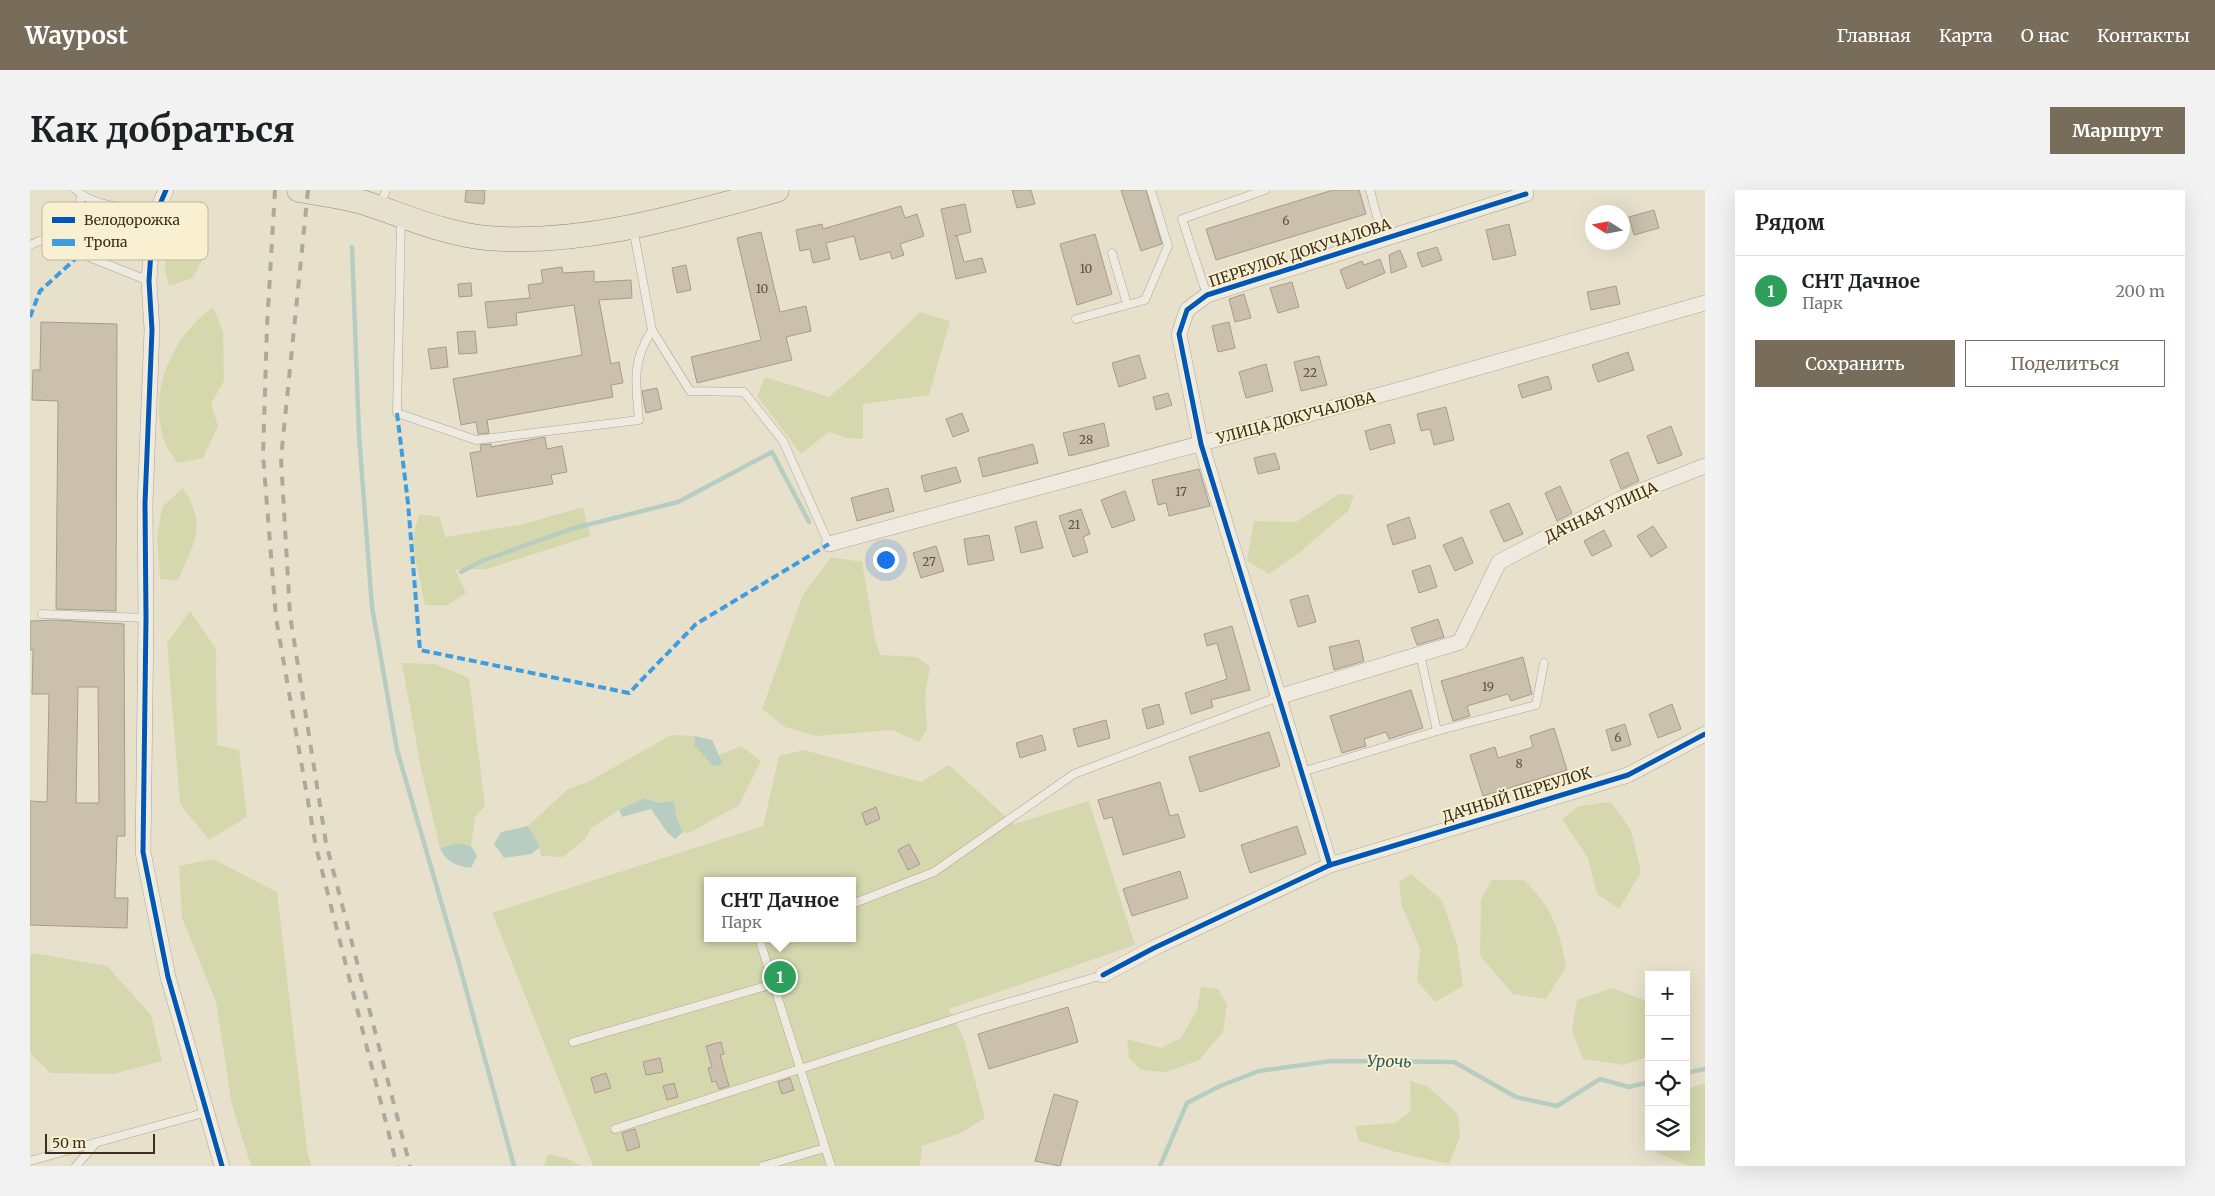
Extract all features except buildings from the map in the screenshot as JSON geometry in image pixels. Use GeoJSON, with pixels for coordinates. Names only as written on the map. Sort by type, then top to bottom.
{"type":"FeatureCollection","features":[{"type":"Feature","properties":{"kind":"main road"},"geometry":{"type":"LineString","coordinates":[[299,190],[389,204],[433,226],[485,238],[550,238],[633,226],[778,190]]}},
{"type":"Feature","properties":{"kind":"street"},"geometry":{"type":"LineString","coordinates":[[161,202],[166,190]]}},
{"type":"Feature","properties":{"kind":"street","name":"ПЕРЕУЛОК ДОКУЧАЛОВА"},"geometry":{"type":"LineString","coordinates":[[1330,865],[1201,444],[1179,334],[1187,310],[1207,296],[1526,192]]}},
{"type":"Feature","properties":{"kind":"street"},"geometry":{"type":"LineString","coordinates":[[150,260],[149,281],[152,330],[145,503],[146,618],[143,852],[168,977],[222,1166]]}},
{"type":"Feature","properties":{"kind":"street","name":"УЛИЦА ДОКУЧАЛОВА"},"geometry":{"type":"LineString","coordinates":[[829,544],[1201,444],[1568,343],[1705,303]]}},
{"type":"Feature","properties":{"kind":"street","name":"ДАЧНАЯ УЛИЦА"},"geometry":{"type":"LineString","coordinates":[[1420,654],[1460,642],[1499,562],[1620,499],[1705,466]]}},
{"type":"Feature","properties":{"kind":"street"},"geometry":{"type":"LineString","coordinates":[[1278,697],[1420,654]]}},
{"type":"Feature","properties":{"kind":"street","name":"ДАЧНЫЙ ПЕРЕУЛОК"},"geometry":{"type":"LineString","coordinates":[[1103,975],[1154,948],[1330,865],[1628,775],[1705,734]]}},
{"type":"Feature","properties":{"kind":"lane"},"geometry":{"type":"LineString","coordinates":[[1076,319],[1145,300],[1168,246],[1151,190]]}},
{"type":"Feature","properties":{"kind":"lane"},"geometry":{"type":"LineString","coordinates":[[1207,296],[1182,219],[1265,190]]}},
{"type":"Feature","properties":{"kind":"lane"},"geometry":{"type":"LineString","coordinates":[[1370,190],[1383,239]]}},
{"type":"Feature","properties":{"kind":"lane"},"geometry":{"type":"LineString","coordinates":[[79,193],[102,202]]}},
{"type":"Feature","properties":{"kind":"lane"},"geometry":{"type":"LineString","coordinates":[[389,204],[397,413],[476,440],[639,420],[635,370],[645,341],[652,330]]}},
{"type":"Feature","properties":{"kind":"lane"},"geometry":{"type":"LineString","coordinates":[[633,226],[652,330],[690,391],[744,392],[783,442],[829,544]]}},
{"type":"Feature","properties":{"kind":"lane"},"geometry":{"type":"LineString","coordinates":[[30,245],[42,240]]}},
{"type":"Feature","properties":{"kind":"lane"},"geometry":{"type":"LineString","coordinates":[[1112,253],[1126,304]]}},
{"type":"Feature","properties":{"kind":"lane"},"geometry":{"type":"LineString","coordinates":[[96,260],[149,281]]}},
{"type":"Feature","properties":{"kind":"lane"},"geometry":{"type":"LineString","coordinates":[[42,614],[146,618]]}},
{"type":"Feature","properties":{"kind":"lane"},"geometry":{"type":"LineString","coordinates":[[1420,654],[1437,731]]}},
{"type":"Feature","properties":{"kind":"lane"},"geometry":{"type":"LineString","coordinates":[[1302,772],[1437,731],[1536,705],[1544,662]]}},
{"type":"Feature","properties":{"kind":"lane"},"geometry":{"type":"LineString","coordinates":[[856,902],[934,872],[1074,774],[1278,697]]}},
{"type":"Feature","properties":{"kind":"lane"},"geometry":{"type":"LineString","coordinates":[[759,942],[831,1166]]}},
{"type":"Feature","properties":{"kind":"lane"},"geometry":{"type":"LineString","coordinates":[[616,1129],[976,1012],[1103,975]]}},
{"type":"Feature","properties":{"kind":"lane"},"geometry":{"type":"LineString","coordinates":[[573,1042],[773,984]]}},
{"type":"Feature","properties":{"kind":"lane"},"geometry":{"type":"LineString","coordinates":[[30,1161],[207,1112]]}},
{"type":"Feature","properties":{"kind":"lane"},"geometry":{"type":"LineString","coordinates":[[76,1166],[96,1143]]}},
{"type":"Feature","properties":{"kind":"lane"},"geometry":{"type":"LineString","coordinates":[[762,1166],[825,1148]]}},
{"type":"Feature","properties":{"kind":"green space"},"geometry":{"type":"Polygon","coordinates":[[[165,260],[202,260],[193,278],[169,286],[165,271],[165,260]]]}},
{"type":"Feature","properties":{"kind":"green space"},"geometry":{"type":"Polygon","coordinates":[[[213,307],[223,332],[224,381],[211,404],[218,426],[203,458],[177,463],[165,443],[160,421],[159,402],[162,384],[167,366],[175,349],[198,319],[213,307]]]}},
{"type":"Feature","properties":{"kind":"green space"},"geometry":{"type":"Polygon","coordinates":[[[920,312],[950,321],[929,395],[863,404],[863,439],[847,438],[829,432],[801,454],[757,396],[765,377],[829,397],[856,374],[920,312]]]}},
{"type":"Feature","properties":{"kind":"green space"},"geometry":{"type":"Polygon","coordinates":[[[183,488],[191,501],[195,513],[196,534],[178,580],[160,579],[157,539],[162,507],[183,488]]]}},
{"type":"Feature","properties":{"kind":"green space"},"geometry":{"type":"Polygon","coordinates":[[[1339,494],[1354,495],[1348,511],[1300,552],[1269,574],[1247,561],[1254,521],[1296,522],[1339,494]]]}},
{"type":"Feature","properties":{"kind":"green space"},"geometry":{"type":"Polygon","coordinates":[[[583,507],[590,536],[487,569],[455,569],[466,593],[448,605],[425,605],[412,542],[419,514],[440,517],[445,537],[447,537],[524,524],[583,507]]]}},
{"type":"Feature","properties":{"kind":"green space"},"geometry":{"type":"Polygon","coordinates":[[[831,557],[862,562],[875,638],[880,655],[917,657],[930,667],[925,696],[927,729],[919,742],[892,730],[816,736],[785,727],[762,709],[803,595],[831,557]]]}},
{"type":"Feature","properties":{"kind":"green space"},"geometry":{"type":"Polygon","coordinates":[[[190,611],[216,649],[217,745],[239,750],[247,817],[209,840],[180,804],[167,643],[190,611]]]}},
{"type":"Feature","properties":{"kind":"green space"},"geometry":{"type":"Polygon","coordinates":[[[402,663],[435,664],[469,678],[485,806],[475,817],[471,846],[458,843],[440,848],[421,768],[402,663]]]}},
{"type":"Feature","properties":{"kind":"green space"},"geometry":{"type":"Polygon","coordinates":[[[671,735],[695,736],[694,745],[723,764],[719,755],[741,746],[761,761],[739,805],[689,833],[683,832],[676,816],[674,801],[659,803],[644,798],[619,810],[591,828],[585,839],[563,857],[541,856],[540,847],[528,826],[568,789],[588,782],[671,735]]]}},
{"type":"Feature","properties":{"kind":"green space"},"geometry":{"type":"Polygon","coordinates":[[[804,750],[921,782],[949,765],[1014,824],[1089,801],[1135,945],[949,1009],[964,1039],[985,1118],[961,1133],[922,1146],[920,1166],[593,1166],[492,913],[763,826],[779,756],[804,750]]]}},
{"type":"Feature","properties":{"kind":"green space"},"geometry":{"type":"Polygon","coordinates":[[[1611,802],[1631,830],[1641,872],[1619,909],[1597,894],[1588,858],[1562,819],[1579,806],[1611,802]]]}},
{"type":"Feature","properties":{"kind":"green space"},"geometry":{"type":"Polygon","coordinates":[[[213,859],[277,892],[307,1149],[311,1166],[251,1166],[232,1105],[216,1002],[182,918],[179,866],[213,859]]]}},
{"type":"Feature","properties":{"kind":"green space"},"geometry":{"type":"Polygon","coordinates":[[[1411,874],[1442,900],[1457,944],[1463,986],[1435,1002],[1417,981],[1420,949],[1402,906],[1399,882],[1411,874]]]}},
{"type":"Feature","properties":{"kind":"green space"},"geometry":{"type":"Polygon","coordinates":[[[1492,880],[1524,880],[1542,900],[1553,920],[1561,941],[1566,967],[1546,999],[1513,994],[1480,956],[1481,899],[1492,880]]]}},
{"type":"Feature","properties":{"kind":"green space"},"geometry":{"type":"Polygon","coordinates":[[[33,953],[107,966],[151,1015],[162,1061],[113,1074],[51,1073],[30,1053],[30,956],[33,953]]]}},
{"type":"Feature","properties":{"kind":"green space"},"geometry":{"type":"Polygon","coordinates":[[[1201,987],[1218,989],[1227,1004],[1223,1032],[1199,1060],[1167,1072],[1141,1070],[1129,1058],[1127,1039],[1161,1048],[1181,1038],[1197,1010],[1201,987]]]}},
{"type":"Feature","properties":{"kind":"green space"},"geometry":{"type":"Polygon","coordinates":[[[1612,988],[1645,1000],[1645,1057],[1624,1065],[1583,1059],[1572,1031],[1577,1000],[1612,988]]]}},
{"type":"Feature","properties":{"kind":"green space"},"geometry":{"type":"Polygon","coordinates":[[[1410,1081],[1427,1086],[1458,1114],[1460,1137],[1449,1164],[1359,1141],[1355,1126],[1395,1123],[1411,1111],[1410,1081]]]}},
{"type":"Feature","properties":{"kind":"green space"},"geometry":{"type":"Polygon","coordinates":[[[1705,1083],[1705,1166],[1689,1166],[1658,1153],[1658,1151],[1690,1151],[1690,1088],[1705,1083]]]}},
{"type":"Feature","properties":{"kind":"green space"},"geometry":{"type":"Polygon","coordinates":[[[548,1154],[567,1158],[581,1166],[544,1166],[548,1154]]]}},
{"type":"Feature","properties":{"kind":"shaded area"},"geometry":{"type":"Polygon","coordinates":[[[695,736],[712,740],[723,764],[713,766],[694,745],[695,736]]]}},
{"type":"Feature","properties":{"kind":"shaded area"},"geometry":{"type":"Polygon","coordinates":[[[644,798],[659,803],[674,801],[676,816],[683,832],[675,839],[667,832],[651,809],[622,817],[619,810],[644,798]]]}},
{"type":"Feature","properties":{"kind":"shaded area"},"geometry":{"type":"Polygon","coordinates":[[[528,826],[540,847],[531,854],[504,858],[494,844],[501,832],[528,826]]]}},
{"type":"Feature","properties":{"kind":"shaded area"},"geometry":{"type":"Polygon","coordinates":[[[458,843],[471,846],[477,856],[471,868],[448,860],[442,853],[440,848],[458,843]]]}},
{"type":"Feature","properties":{"kind":"waterway"},"geometry":{"type":"LineString","coordinates":[[352,247],[359,435],[372,607],[397,750],[458,960],[514,1166]]}},
{"type":"Feature","properties":{"kind":"waterway"},"geometry":{"type":"LineString","coordinates":[[461,572],[482,561],[571,529],[678,502],[772,452],[809,522]]}},
{"type":"Feature","properties":{"kind":"waterway","name":"Урочь"},"geometry":{"type":"LineString","coordinates":[[1160,1166],[1187,1103],[1220,1086],[1259,1071],[1331,1061],[1454,1062],[1516,1097],[1557,1106],[1600,1079],[1629,1087],[1645,1083]]}},
{"type":"Feature","properties":{"kind":"waterway","name":"Урочь"},"geometry":{"type":"LineString","coordinates":[[1690,1072],[1705,1069]]}},
{"type":"Feature","properties":{"kind":"railway"},"geometry":{"type":"LineString","coordinates":[[275,190],[267,326],[263,455],[276,618],[316,847],[397,1166]]}},
{"type":"Feature","properties":{"kind":"railway"},"geometry":{"type":"LineString","coordinates":[[308,190],[281,458],[290,615],[326,843],[410,1166]]}},
{"type":"Feature","properties":{"kind":"marked path"},"geometry":{"type":"LineString","coordinates":[[30,317],[40,291],[74,260]]}},
{"type":"Feature","properties":{"kind":"marked path"},"geometry":{"type":"LineString","coordinates":[[397,413],[408,503],[420,650],[629,693],[696,624],[829,544]]}},
{"type":"Feature","properties":{"kind":"cycle path"},"geometry":{"type":"LineString","coordinates":[[161,202],[166,190]]}},
{"type":"Feature","properties":{"kind":"cycle path"},"geometry":{"type":"LineString","coordinates":[[1330,865],[1201,444],[1179,334],[1187,310],[1207,295],[1526,194]]}},
{"type":"Feature","properties":{"kind":"cycle path"},"geometry":{"type":"LineString","coordinates":[[150,260],[149,281],[152,330],[145,503],[146,618],[143,852],[168,977],[222,1166]]}},
{"type":"Feature","properties":{"kind":"cycle path"},"geometry":{"type":"LineString","coordinates":[[1103,975],[1154,948],[1330,865],[1628,775],[1705,734]]}},
{"type":"Feature","properties":{"kind":"place","name":"СНТ Дачное"},"geometry":{"type":"Point","coordinates":[780,977]}}]}
